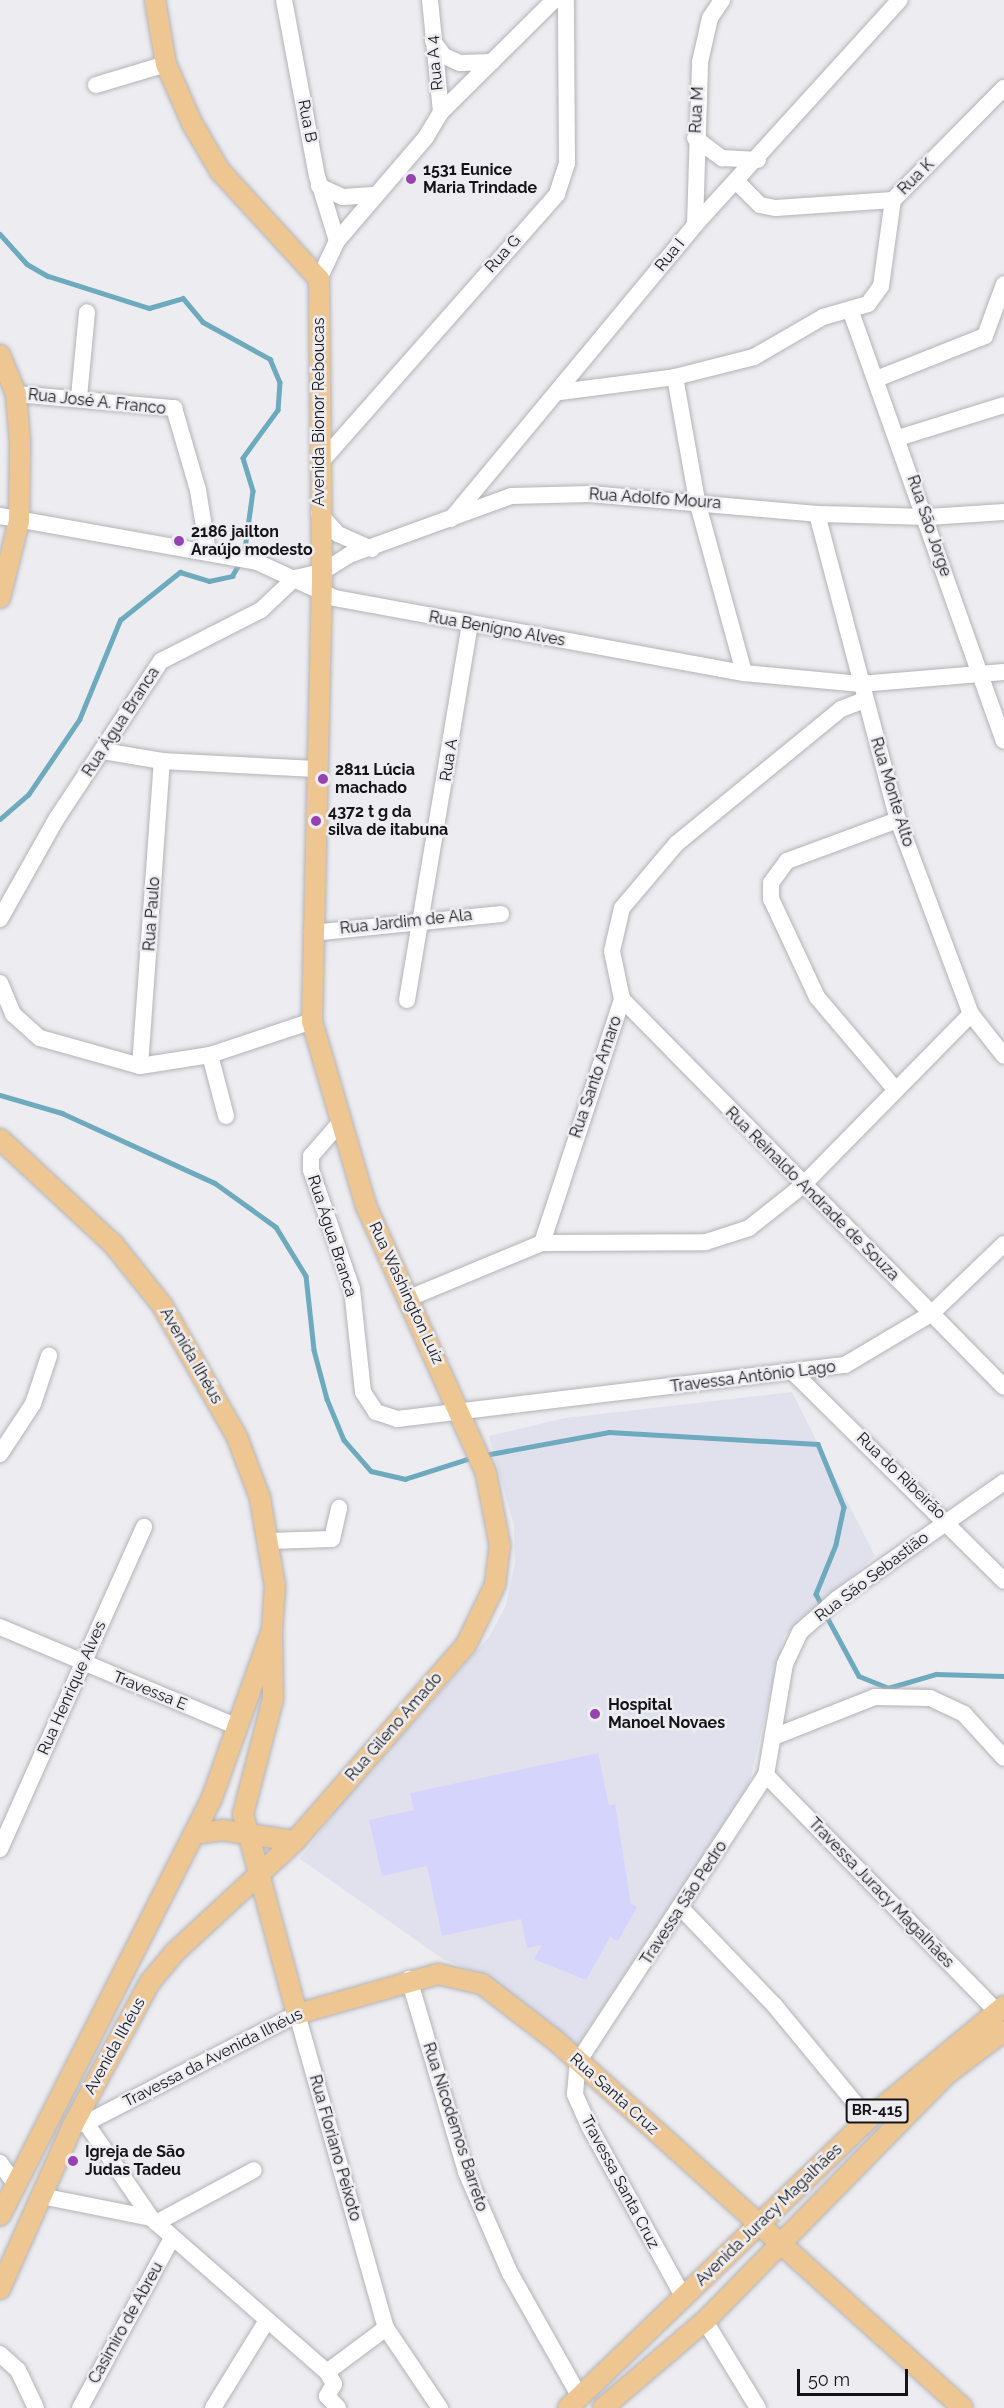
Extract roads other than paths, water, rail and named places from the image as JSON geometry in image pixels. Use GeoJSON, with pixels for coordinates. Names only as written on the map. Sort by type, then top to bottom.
{"type":"FeatureCollection","features":[{"type":"Feature","properties":{"kind":"main road"},"geometry":{"type":"LineString","coordinates":[[155,0],[166,64],[220,171],[319,279]]}},
{"type":"Feature","properties":{"kind":"main road","name":"Avenida Bionor Reboucas"},"geometry":{"type":"LineString","coordinates":[[312,1021],[315,769],[321,581],[319,279]]}},
{"type":"Feature","properties":{"kind":"main road"},"geometry":{"type":"LineString","coordinates":[[0,355],[16,394],[10,518],[0,598]]}},
{"type":"Feature","properties":{"kind":"main road","name":"Rua Washington Luiz"},"geometry":{"type":"LineString","coordinates":[[312,1021],[338,1125],[366,1206],[460,1411],[498,1513],[498,1563]]}},
{"type":"Feature","properties":{"kind":"main road","name":"Avenida Ilhéus"},"geometry":{"type":"LineString","coordinates":[[0,1139],[114,1245],[162,1305],[237,1437],[268,1541],[275,1586],[272,1630],[276,1677],[243,1814],[262,1874],[160,1967],[42,2196],[0,2289]]}},
{"type":"Feature","properties":{"kind":"main road","name":"Rua Gileno Amado"},"geometry":{"type":"LineString","coordinates":[[262,1874],[295,1841],[466,1645],[488,1604],[498,1563]]}},
{"type":"Feature","properties":{"kind":"main road","name":"Avenida Ilhéus"},"geometry":{"type":"LineString","coordinates":[[0,2215],[194,1834],[272,1630]]}},
{"type":"Feature","properties":{"kind":"main road"},"geometry":{"type":"LineString","coordinates":[[194,1834],[222,1830],[295,1841]]}},
{"type":"Feature","properties":{"kind":"main road","name":"Rua Floriano Peixoto"},"geometry":{"type":"LineString","coordinates":[[262,1874],[297,2014]]}},
{"type":"Feature","properties":{"kind":"main road","name":"Travessa da Avenida Ilhéus"},"geometry":{"type":"LineString","coordinates":[[297,2014],[410,1979],[461,1977]]}},
{"type":"Feature","properties":{"kind":"main road","name":"Rua Santa Cruz"},"geometry":{"type":"LineString","coordinates":[[461,1977],[501,1995],[963,2408]]}},
{"type":"Feature","properties":{"kind":"main road","name":"Avenida Juracy Magalhães"},"geometry":{"type":"LineString","coordinates":[[574,2402],[868,2119],[1000,2009]]}},
{"type":"Feature","properties":{"kind":"main road","name":"Avenida Juracy Magalhães"},"geometry":{"type":"LineString","coordinates":[[603,2408],[705,2321],[947,2074],[1004,2031]]}},
{"type":"Feature","properties":{"kind":"street","name":"Rua B"},"geometry":{"type":"LineString","coordinates":[[284,0],[319,186],[337,241]]}},
{"type":"Feature","properties":{"kind":"street","name":"Rua A 4"},"geometry":{"type":"LineString","coordinates":[[430,0],[437,118]]}},
{"type":"Feature","properties":{"kind":"street"},"geometry":{"type":"LineString","coordinates":[[319,279],[337,241],[437,118],[554,0]]}},
{"type":"Feature","properties":{"kind":"street","name":"Rua G"},"geometry":{"type":"LineString","coordinates":[[321,462],[557,194],[567,163],[566,0]]}},
{"type":"Feature","properties":{"kind":"street","name":"Rua M"},"geometry":{"type":"LineString","coordinates":[[695,225],[695,138],[703,40],[722,0]]}},
{"type":"Feature","properties":{"kind":"street","name":"Rua I"},"geometry":{"type":"LineString","coordinates":[[451,519],[560,392],[695,225],[759,160],[900,0]]}},
{"type":"Feature","properties":{"kind":"street"},"geometry":{"type":"LineString","coordinates":[[432,40],[444,56],[460,63],[492,62]]}},
{"type":"Feature","properties":{"kind":"street"},"geometry":{"type":"LineString","coordinates":[[96,85],[166,64]]}},
{"type":"Feature","properties":{"kind":"street","name":"Rua K"},"geometry":{"type":"LineString","coordinates":[[738,183],[759,205],[776,208],[892,201],[1004,88]]}},
{"type":"Feature","properties":{"kind":"street"},"geometry":{"type":"LineString","coordinates":[[695,138],[722,158],[759,160]]}},
{"type":"Feature","properties":{"kind":"street"},"geometry":{"type":"LineString","coordinates":[[319,186],[343,197],[373,195]]}},
{"type":"Feature","properties":{"kind":"street"},"geometry":{"type":"LineString","coordinates":[[560,392],[675,377],[754,357],[823,317],[851,312],[877,297],[881,286],[892,201]]}},
{"type":"Feature","properties":{"kind":"street"},"geometry":{"type":"LineString","coordinates":[[879,378],[986,336],[1004,284]]}},
{"type":"Feature","properties":{"kind":"street"},"geometry":{"type":"LineString","coordinates":[[79,397],[87,312]]}},
{"type":"Feature","properties":{"kind":"street","name":"Rua São Jorge"},"geometry":{"type":"LineString","coordinates":[[851,312],[879,378],[898,438],[928,517],[978,673],[1004,741]]}},
{"type":"Feature","properties":{"kind":"street"},"geometry":{"type":"LineString","coordinates":[[675,377],[697,501],[744,673]]}},
{"type":"Feature","properties":{"kind":"street","name":"Rua José A. Franco"},"geometry":{"type":"LineString","coordinates":[[16,394],[79,397],[174,408],[198,489],[208,552]]}},
{"type":"Feature","properties":{"kind":"street"},"geometry":{"type":"LineString","coordinates":[[898,438],[1004,405]]}},
{"type":"Feature","properties":{"kind":"street","name":"Rua Adolfo Moura"},"geometry":{"type":"LineString","coordinates":[[321,581],[373,549],[511,496],[697,501],[817,514],[928,517],[1004,512]]}},
{"type":"Feature","properties":{"kind":"street"},"geometry":{"type":"LineString","coordinates":[[319,513],[338,534],[373,549]]}},
{"type":"Feature","properties":{"kind":"street","name":"Rua Monte Alto"},"geometry":{"type":"LineString","coordinates":[[817,514],[862,692],[898,820],[971,1014],[1004,1056]]}},
{"type":"Feature","properties":{"kind":"street"},"geometry":{"type":"LineString","coordinates":[[10,518],[208,552],[268,566],[295,578],[321,581]]}},
{"type":"Feature","properties":{"kind":"street","name":"Rua Água Branca"},"geometry":{"type":"LineString","coordinates":[[0,919],[161,661],[261,610],[295,578]]}},
{"type":"Feature","properties":{"kind":"street","name":"Rua Benígno Alves"},"geometry":{"type":"LineString","coordinates":[[321,581],[470,625],[862,692],[978,673],[1004,672]]}},
{"type":"Feature","properties":{"kind":"street","name":"Rua A"},"geometry":{"type":"LineString","coordinates":[[407,1000],[423,918],[470,625]]}},
{"type":"Feature","properties":{"kind":"street","name":"Rua Santo Amaro"},"geometry":{"type":"LineString","coordinates":[[542,1243],[622,999],[613,930],[639,882],[731,797],[862,692]]}},
{"type":"Feature","properties":{"kind":"street"},"geometry":{"type":"LineString","coordinates":[[103,751],[162,760],[315,769]]}},
{"type":"Feature","properties":{"kind":"street","name":"Rua Paulo"},"geometry":{"type":"LineString","coordinates":[[140,1066],[162,760]]}},
{"type":"Feature","properties":{"kind":"street"},"geometry":{"type":"LineString","coordinates":[[895,1089],[816,997],[771,898],[776,872],[787,861],[898,820]]}},
{"type":"Feature","properties":{"kind":"street","name":"Rua Jardim de Ala"},"geometry":{"type":"LineString","coordinates":[[312,933],[423,918],[501,914]]}},
{"type":"Feature","properties":{"kind":"street"},"geometry":{"type":"LineString","coordinates":[[0,982],[13,1014],[40,1038],[140,1066],[210,1055],[312,1021]]}},
{"type":"Feature","properties":{"kind":"street","name":"Rua Reinaldo Andrade de Souza"},"geometry":{"type":"LineString","coordinates":[[622,999],[802,1186],[1004,1387]]}},
{"type":"Feature","properties":{"kind":"street"},"geometry":{"type":"LineString","coordinates":[[409,1298],[542,1243],[706,1242],[749,1228],[802,1186],[971,1014]]}},
{"type":"Feature","properties":{"kind":"street"},"geometry":{"type":"LineString","coordinates":[[210,1055],[226,1116]]}},
{"type":"Feature","properties":{"kind":"street","name":"Rua Água Branca"},"geometry":{"type":"LineString","coordinates":[[338,1125],[309,1161],[352,1290],[363,1392],[376,1412],[396,1419],[460,1411]]}},
{"type":"Feature","properties":{"kind":"street","name":"Travessa Antônio Lago"},"geometry":{"type":"LineString","coordinates":[[460,1411],[795,1374],[864,1359],[931,1314],[1004,1244]]}},
{"type":"Feature","properties":{"kind":"street"},"geometry":{"type":"LineString","coordinates":[[0,1454],[33,1404],[49,1356]]}},
{"type":"Feature","properties":{"kind":"street","name":"Rua do Ribeirão"},"geometry":{"type":"LineString","coordinates":[[795,1374],[949,1520],[1004,1581]]}},
{"type":"Feature","properties":{"kind":"street","name":"Rua São Sebastião"},"geometry":{"type":"LineString","coordinates":[[776,1736],[785,1664],[800,1632],[837,1599],[1004,1482]]}},
{"type":"Feature","properties":{"kind":"street"},"geometry":{"type":"LineString","coordinates":[[268,1541],[332,1539],[339,1508]]}},
{"type":"Feature","properties":{"kind":"street","name":"Rua Henrique Alves"},"geometry":{"type":"LineString","coordinates":[[0,1849],[144,1527]]}},
{"type":"Feature","properties":{"kind":"street","name":"Travessa E"},"geometry":{"type":"LineString","coordinates":[[0,1627],[83,1664],[235,1726]]}},
{"type":"Feature","properties":{"kind":"street"},"geometry":{"type":"LineString","coordinates":[[776,1736],[875,1697],[930,1698],[964,1714],[1004,1758]]}},
{"type":"Feature","properties":{"kind":"street","name":"Travessa São Pedro"},"geometry":{"type":"LineString","coordinates":[[578,2062],[682,1909],[766,1774],[776,1736]]}},
{"type":"Feature","properties":{"kind":"street","name":"Travessa Juracy Magalhães"},"geometry":{"type":"LineString","coordinates":[[766,1774],[1000,2009]]}},
{"type":"Feature","properties":{"kind":"street"},"geometry":{"type":"LineString","coordinates":[[682,1909],[776,2007],[868,2119]]}},
{"type":"Feature","properties":{"kind":"street","name":"Rua Nicodemos Barreto"},"geometry":{"type":"LineString","coordinates":[[410,1979],[471,2183],[574,2402]]}},
{"type":"Feature","properties":{"kind":"street","name":"Travessa da Avenida Ilhéus"},"geometry":{"type":"LineString","coordinates":[[79,2124],[297,2014]]}},
{"type":"Feature","properties":{"kind":"street","name":"Rua Floriano Peixoto"},"geometry":{"type":"LineString","coordinates":[[297,2014],[386,2328],[440,2408]]}},
{"type":"Feature","properties":{"kind":"street","name":"Travessa Santa Cruz"},"geometry":{"type":"LineString","coordinates":[[578,2062],[575,2094],[589,2126],[684,2298]]}},
{"type":"Feature","properties":{"kind":"street"},"geometry":{"type":"LineString","coordinates":[[79,2124],[154,2220],[266,2322],[327,2372],[334,2384],[328,2404]]}},
{"type":"Feature","properties":{"kind":"street"},"geometry":{"type":"LineString","coordinates":[[0,2163],[15,2184]]}},
{"type":"Feature","properties":{"kind":"street"},"geometry":{"type":"LineString","coordinates":[[42,2196],[154,2220],[254,2170]]}},
{"type":"Feature","properties":{"kind":"street","name":"Casimiro de Abreu"},"geometry":{"type":"LineString","coordinates":[[80,2408],[172,2238]]}},
{"type":"Feature","properties":{"kind":"street"},"geometry":{"type":"LineString","coordinates":[[705,2321],[758,2408]]}},
{"type":"Feature","properties":{"kind":"street"},"geometry":{"type":"LineString","coordinates":[[213,2408],[266,2322]]}},
{"type":"Feature","properties":{"kind":"street"},"geometry":{"type":"LineString","coordinates":[[327,2372],[386,2328]]}},
{"type":"Feature","properties":{"kind":"street"},"geometry":{"type":"LineString","coordinates":[[0,2354],[18,2370],[36,2408]]}},
{"type":"Feature","properties":{"kind":"waterway"},"geometry":{"type":"LineString","coordinates":[[0,234],[27,264],[48,276],[149,308],[183,298],[203,322],[270,359],[280,382],[278,410],[243,458],[253,491],[244,556]]}},
{"type":"Feature","properties":{"kind":"waterway"},"geometry":{"type":"LineString","coordinates":[[0,819],[28,795],[79,720],[120,620],[180,572],[209,581],[232,576],[239,564]]}},
{"type":"Feature","properties":{"kind":"waterway"},"geometry":{"type":"LineString","coordinates":[[0,1095],[62,1113],[215,1183],[276,1227],[306,1276],[314,1350],[327,1399],[344,1440],[371,1471],[405,1479],[474,1457]]}},
{"type":"Feature","properties":{"kind":"waterway"},"geometry":{"type":"LineString","coordinates":[[485,1455],[609,1432],[818,1444],[844,1507],[836,1545],[816,1594],[823,1607]]}},
{"type":"Feature","properties":{"kind":"waterway"},"geometry":{"type":"LineString","coordinates":[[826,1615],[859,1676],[888,1688],[936,1674],[1004,1676]]}},
{"type":"Feature","properties":{"kind":"place","name":"1531 Eunice Maria Trindade"},"geometry":{"type":"Point","coordinates":[411,179]}},
{"type":"Feature","properties":{"kind":"place","name":"2186 jailton Araújo modesto"},"geometry":{"type":"Point","coordinates":[179,541]}},
{"type":"Feature","properties":{"kind":"place","name":"2811 Lúcia machado"},"geometry":{"type":"Point","coordinates":[323,779]}},
{"type":"Feature","properties":{"kind":"place","name":"4372 t g da silva de itabuna"},"geometry":{"type":"Point","coordinates":[316,821]}},
{"type":"Feature","properties":{"kind":"place","name":"Hospital Manoel Novaes"},"geometry":{"type":"Point","coordinates":[595,1714]}},
{"type":"Feature","properties":{"kind":"place","name":"Igreja de São Judas Tadeu"},"geometry":{"type":"Point","coordinates":[73,2161]}}]}
